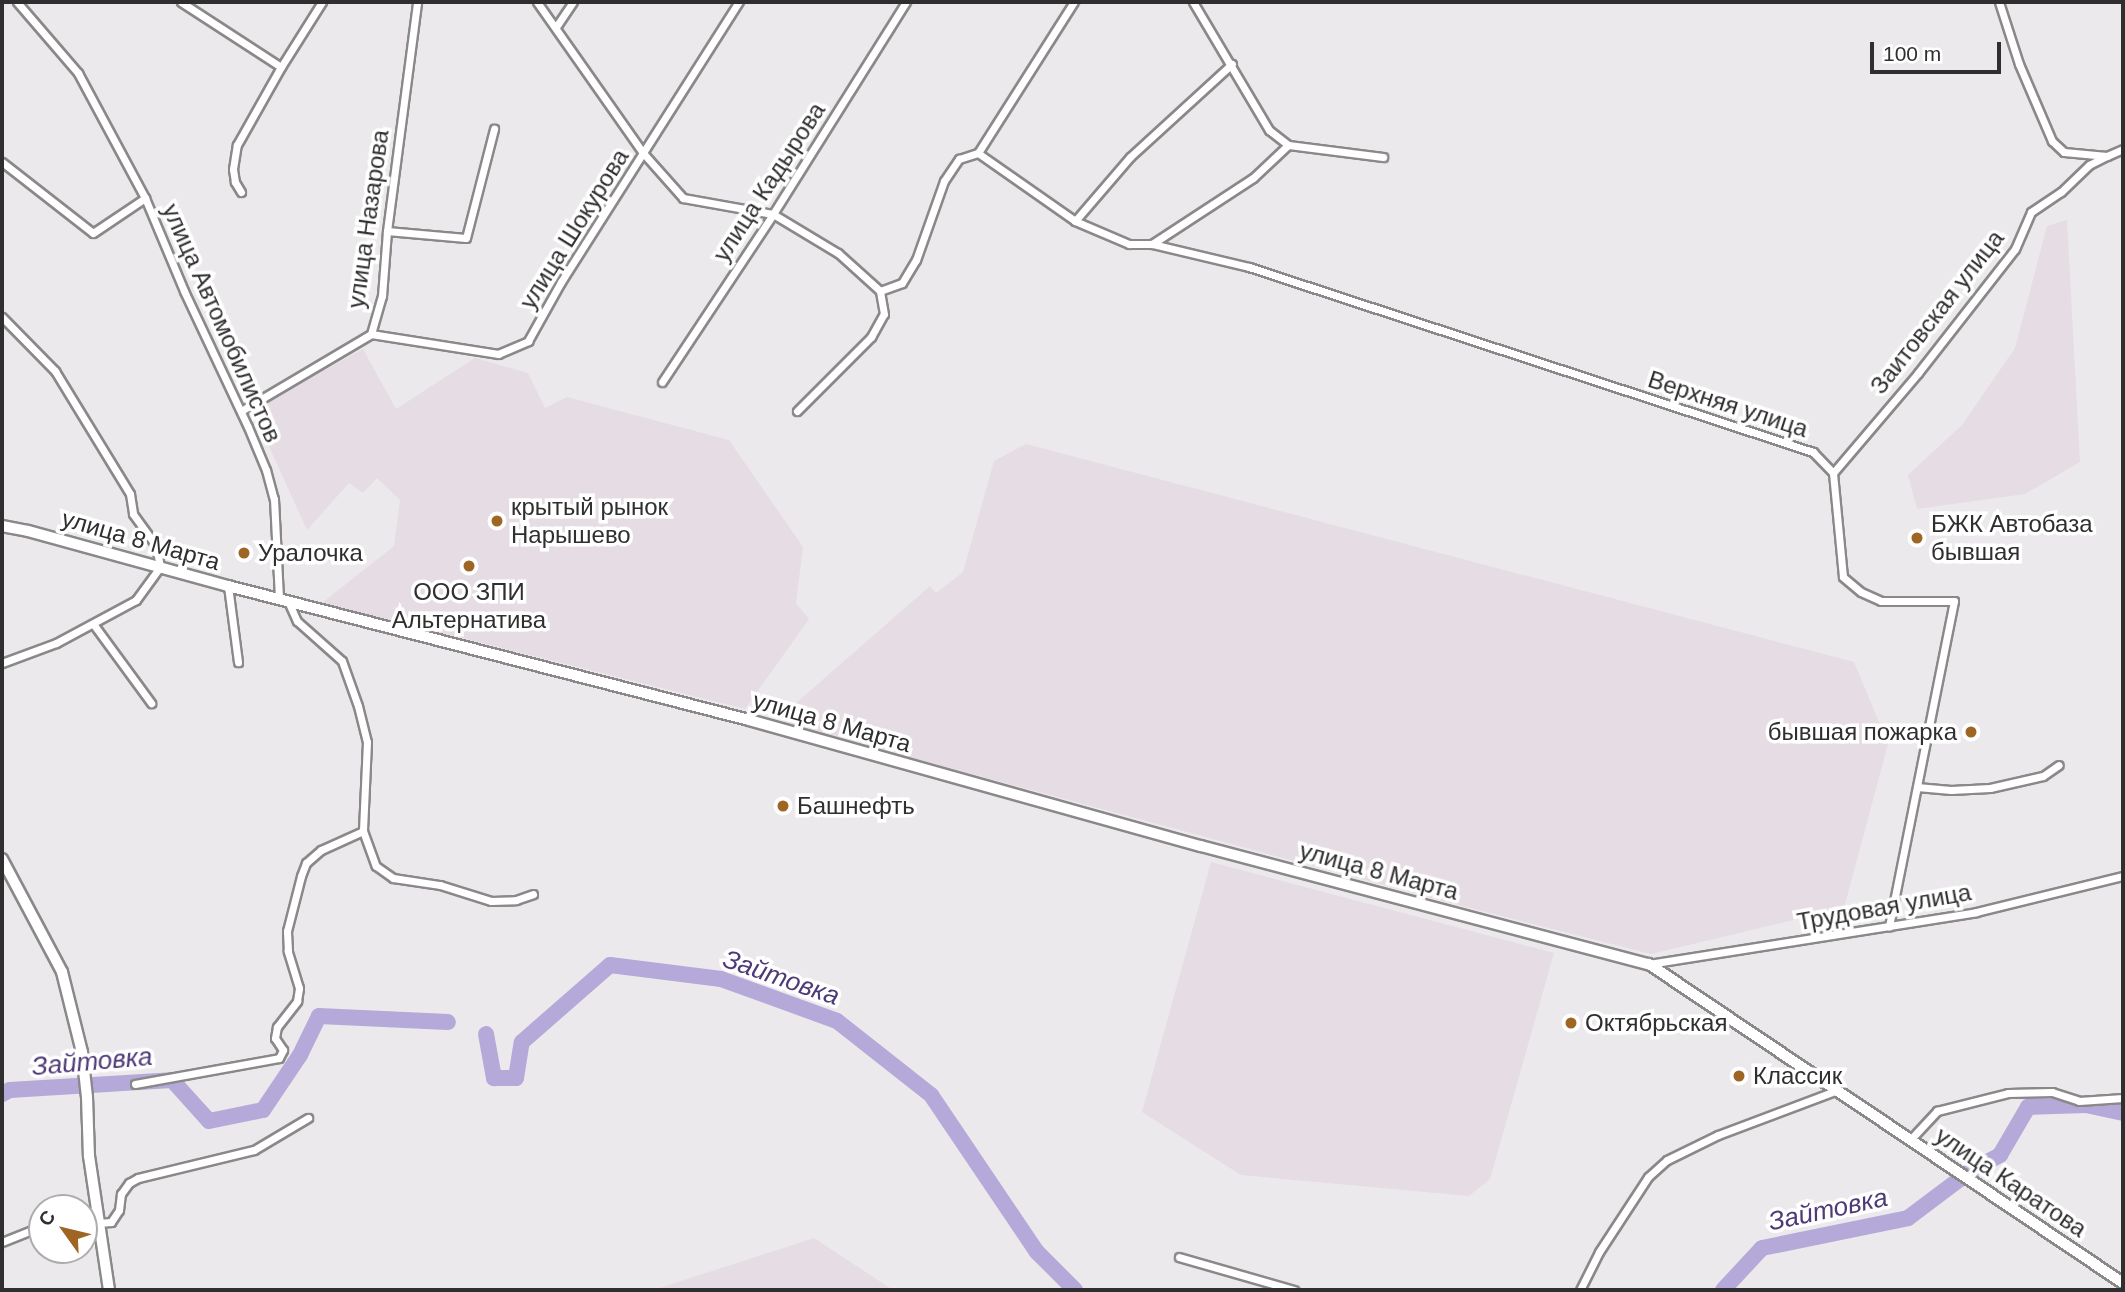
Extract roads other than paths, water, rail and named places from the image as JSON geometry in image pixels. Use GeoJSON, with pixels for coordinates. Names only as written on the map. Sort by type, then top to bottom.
{"type":"FeatureCollection","features":[{"type":"Feature","properties":{"kind":"main road","name":"улица 8 Марта"},"geometry":{"type":"LineString","coordinates":[[2,526],[749,720],[1201,846],[1649,964]]}},
{"type":"Feature","properties":{"kind":"main road"},"geometry":{"type":"LineString","coordinates":[[2,859],[62,972],[82,1052],[88,1097],[89,1156],[95,1194]]}},
{"type":"Feature","properties":{"kind":"main road","name":"улица Каратова"},"geometry":{"type":"LineString","coordinates":[[1649,964],[2123,1283]]}},
{"type":"Feature","properties":{"kind":"main road"},"geometry":{"type":"LineString","coordinates":[[98,1223],[109,1290]]}},
{"type":"Feature","properties":{"kind":"street"},"geometry":{"type":"LineString","coordinates":[[17,2],[78,73],[145,198]]}},
{"type":"Feature","properties":{"kind":"street"},"geometry":{"type":"LineString","coordinates":[[181,2],[281,67]]}},
{"type":"Feature","properties":{"kind":"street"},"geometry":{"type":"LineString","coordinates":[[241,192],[234,176],[237,145],[322,2]]}},
{"type":"Feature","properties":{"kind":"street","name":"улица Назарова"},"geometry":{"type":"LineString","coordinates":[[241,411],[370,334],[382,296],[387,231],[417,2]]}},
{"type":"Feature","properties":{"kind":"street"},"geometry":{"type":"LineString","coordinates":[[537,2],[644,154],[683,198],[773,214],[838,253],[880,291],[884,314],[871,337],[797,411]]}},
{"type":"Feature","properties":{"kind":"street"},"geometry":{"type":"LineString","coordinates":[[556,27],[573,2]]}},
{"type":"Feature","properties":{"kind":"street","name":"улица Шокурова"},"geometry":{"type":"LineString","coordinates":[[370,334],[498,354],[528,341],[739,2]]}},
{"type":"Feature","properties":{"kind":"street","name":"улица Кадырова"},"geometry":{"type":"LineString","coordinates":[[662,382],[773,214],[906,2]]}},
{"type":"Feature","properties":{"kind":"street"},"geometry":{"type":"LineString","coordinates":[[880,291],[902,283],[916,260],[944,181],[958,159],[978,153],[1074,2]]}},
{"type":"Feature","properties":{"kind":"street"},"geometry":{"type":"LineString","coordinates":[[1193,2],[1269,130],[1288,145],[1384,157]]}},
{"type":"Feature","properties":{"kind":"street","name":"Заитовская улица"},"geometry":{"type":"LineString","coordinates":[[1999,2],[2020,64],[2053,141],[2064,152],[2107,156]]}},
{"type":"Feature","properties":{"kind":"street"},"geometry":{"type":"LineString","coordinates":[[1075,221],[1130,157],[1232,64]]}},
{"type":"Feature","properties":{"kind":"street"},"geometry":{"type":"LineString","coordinates":[[387,231],[466,238],[494,129]]}},
{"type":"Feature","properties":{"kind":"street"},"geometry":{"type":"LineString","coordinates":[[1152,244],[1253,178],[1288,145]]}},
{"type":"Feature","properties":{"kind":"street","name":"Заитовская улица"},"geometry":{"type":"LineString","coordinates":[[1833,473],[1918,373],[2015,249],[2031,212],[2061,192],[2089,165],[2123,149]]}},
{"type":"Feature","properties":{"kind":"street","name":"Верхняя улица"},"geometry":{"type":"LineString","coordinates":[[978,153],[1075,221],[1129,244],[1152,244],[1249,267],[1813,452],[1833,473]]}},
{"type":"Feature","properties":{"kind":"street","name":"улица Автомобилистов"},"geometry":{"type":"LineString","coordinates":[[2,162],[93,233],[145,198],[184,292],[266,470],[274,499],[284,600]]}},
{"type":"Feature","properties":{"kind":"street"},"geometry":{"type":"LineString","coordinates":[[2,317],[55,371],[130,494],[134,514],[156,546],[160,567],[136,600],[94,625],[56,643],[2,663]]}},
{"type":"Feature","properties":{"kind":"street"},"geometry":{"type":"LineString","coordinates":[[1833,473],[1843,577],[1861,592],[1881,601],[1954,601],[1889,927]]}},
{"type":"Feature","properties":{"kind":"street"},"geometry":{"type":"LineString","coordinates":[[228,586],[239,662]]}},
{"type":"Feature","properties":{"kind":"street"},"geometry":{"type":"LineString","coordinates":[[284,600],[298,621],[342,662],[358,706],[367,742],[363,831],[376,866],[393,878],[439,885],[491,901],[516,900],[533,894]]}},
{"type":"Feature","properties":{"kind":"street"},"geometry":{"type":"LineString","coordinates":[[94,625],[151,703]]}},
{"type":"Feature","properties":{"kind":"street"},"geometry":{"type":"LineString","coordinates":[[1917,787],[1951,790],[1990,788],[2043,776],[2059,765]]}},
{"type":"Feature","properties":{"kind":"street"},"geometry":{"type":"LineString","coordinates":[[135,1084],[279,1058],[283,1049],[275,1038],[277,1027],[297,1001],[299,988],[288,951],[286,931],[301,876],[306,863],[321,850],[363,831]]}},
{"type":"Feature","properties":{"kind":"street","name":"Трудовая улица"},"geometry":{"type":"LineString","coordinates":[[1649,964],[1976,912],[2123,876]]}},
{"type":"Feature","properties":{"kind":"street"},"geometry":{"type":"LineString","coordinates":[[1580,1290],[1599,1252],[1641,1188],[1667,1160],[1718,1135],[1835,1091]]}},
{"type":"Feature","properties":{"kind":"street","name":"улица Каратова"},"geometry":{"type":"LineString","coordinates":[[1910,1140],[1937,1111],[2008,1093],[2052,1092],[2079,1101],[2123,1098]]}},
{"type":"Feature","properties":{"kind":"street"},"geometry":{"type":"LineString","coordinates":[[98,1223],[111,1222],[118,1210],[121,1194],[129,1183],[138,1178],[254,1150],[308,1118]]}},
{"type":"Feature","properties":{"kind":"street"},"geometry":{"type":"LineString","coordinates":[[2,1242],[28,1232]]}},
{"type":"Feature","properties":{"kind":"street"},"geometry":{"type":"LineString","coordinates":[[1179,1257],[1294,1290]]}},
{"type":"Feature","properties":{"kind":"waterway","name":"Зайтовка"},"geometry":{"type":"LineString","coordinates":[[486,1034],[494,1078],[516,1078],[522,1042],[610,965],[721,979],[837,1021],[931,1095],[1037,1252],[1075,1290]]}},
{"type":"Feature","properties":{"kind":"waterway","name":"Зайтовка"},"geometry":{"type":"LineString","coordinates":[[2,1094],[10,1090],[172,1080],[209,1121],[263,1110],[300,1055],[319,1016],[448,1022]]}},
{"type":"Feature","properties":{"kind":"waterway","name":"Зайтовка"},"geometry":{"type":"LineString","coordinates":[[1723,1290],[1762,1248],[1908,1218],[1972,1170],[2000,1155],[2028,1107],[2086,1105],[2123,1113]]}},
{"type":"Feature","properties":{"kind":"place","name":"крытый рынок Нарышево"},"geometry":{"type":"Point","coordinates":[497,521]}},
{"type":"Feature","properties":{"kind":"place","name":"БЖК Автобаза бывшая"},"geometry":{"type":"Point","coordinates":[1917,538]}},
{"type":"Feature","properties":{"kind":"place","name":"Уралочка"},"geometry":{"type":"Point","coordinates":[244,553]}},
{"type":"Feature","properties":{"kind":"place","name":"ООО ЗПИ Альтернатива"},"geometry":{"type":"Point","coordinates":[469,566]}},
{"type":"Feature","properties":{"kind":"place","name":"бывшая пожарка"},"geometry":{"type":"Point","coordinates":[1971,732]}},
{"type":"Feature","properties":{"kind":"place","name":"Башнефть"},"geometry":{"type":"Point","coordinates":[783,806]}},
{"type":"Feature","properties":{"kind":"place","name":"Октябрьская"},"geometry":{"type":"Point","coordinates":[1571,1023]}},
{"type":"Feature","properties":{"kind":"place","name":"Классик"},"geometry":{"type":"Point","coordinates":[1739,1076]}}]}
